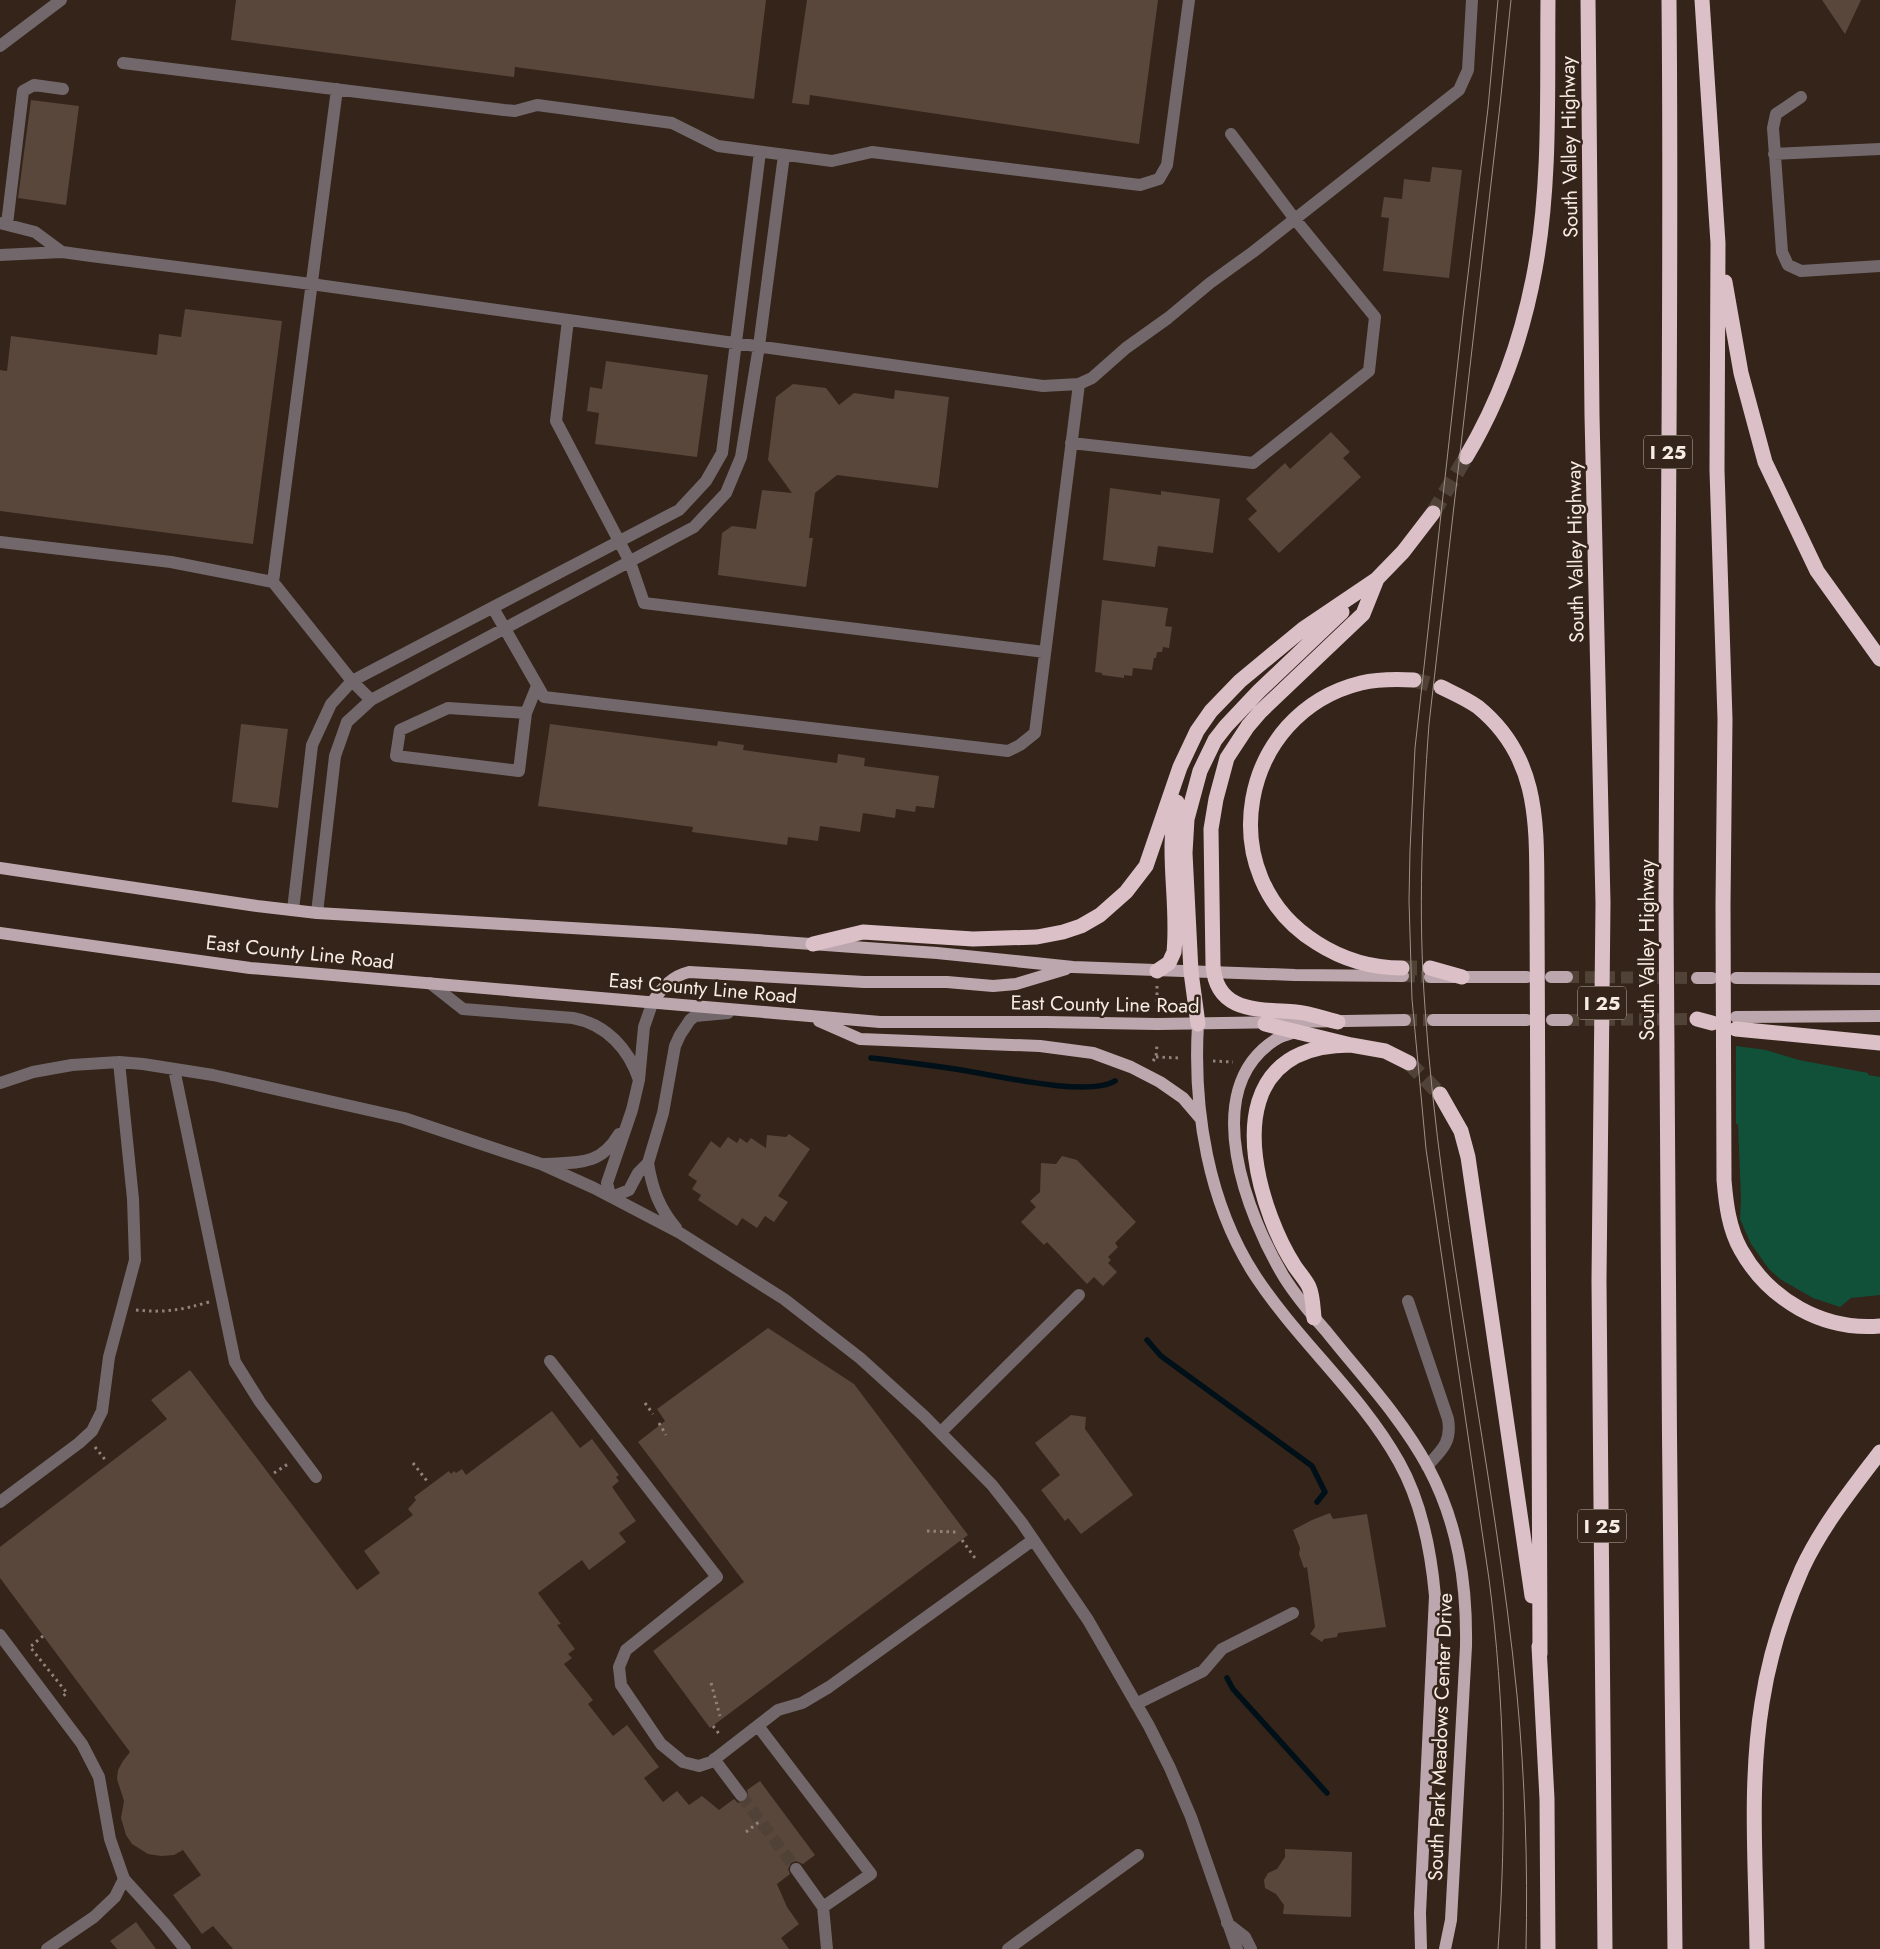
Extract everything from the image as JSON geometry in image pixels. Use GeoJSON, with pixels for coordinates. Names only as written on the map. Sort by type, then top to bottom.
{"type":"FeatureCollection","features":[{"type":"Feature","properties":{"kind":"highway"},"geometry":{"type":"LineString","coordinates":[[1466,457],[1487,418],[1504,378],[1519,332],[1535,270],[1545,174],[1548,107],[1548,0]]}},
{"type":"Feature","properties":{"kind":"highway","name":"South Valley Highway"},"geometry":{"type":"LineString","coordinates":[[1588,0],[1592,415],[1603,903],[1599,1281],[1605,1949]]}},
{"type":"Feature","properties":{"kind":"highway","name":"South Valley Highway"},"geometry":{"type":"LineString","coordinates":[[1669,0],[1672,222],[1667,562],[1666,1089],[1675,1949]]}},
{"type":"Feature","properties":{"kind":"highway"},"geometry":{"type":"LineString","coordinates":[[1702,0],[1718,243],[1717,470],[1726,719],[1723,905],[1724,1180],[1726,1203],[1732,1229],[1741,1250],[1766,1284],[1795,1307],[1833,1322],[1846,1325],[1880,1326]]}},
{"type":"Feature","properties":{"kind":"highway"},"geometry":{"type":"LineString","coordinates":[[1718,243],[1741,373],[1765,462],[1817,571],[1880,659]]}},
{"type":"Feature","properties":{"kind":"highway"},"geometry":{"type":"LineString","coordinates":[[1198,1024],[1191,972],[1185,853],[1187,818],[1197,779],[1215,740],[1248,702],[1377,580],[1403,552],[1433,513]]}},
{"type":"Feature","properties":{"kind":"highway"},"geometry":{"type":"LineString","coordinates":[[813,944],[863,932],[973,939],[1037,937],[1081,926],[1100,915],[1126,892],[1146,866],[1171,789],[1184,758],[1197,731],[1211,711],[1240,680],[1303,629],[1377,580]]}},
{"type":"Feature","properties":{"kind":"highway"},"geometry":{"type":"LineString","coordinates":[[1338,1022],[1298,1012],[1258,1010],[1242,1006],[1228,998],[1217,987],[1214,973],[1211,829],[1216,799],[1228,758],[1248,726],[1260,712],[1363,614],[1377,580]]}},
{"type":"Feature","properties":{"kind":"highway"},"geometry":{"type":"LineString","coordinates":[[1157,978],[1169,963],[1174,952],[1171,853],[1173,817],[1178,798],[1198,755],[1222,717],[1265,674],[1298,653]]}},
{"type":"Feature","properties":{"kind":"highway"},"geometry":{"type":"LineString","coordinates":[[1403,972],[1358,962],[1334,954],[1309,938],[1287,920],[1259,877],[1253,856],[1250,825],[1251,807],[1257,782],[1267,756],[1274,743],[1294,720],[1318,702],[1346,688],[1376,680],[1414,680]]}},
{"type":"Feature","properties":{"kind":"highway"},"geometry":{"type":"LineString","coordinates":[[1441,687],[1476,706],[1508,738],[1521,761],[1534,802],[1537,907],[1540,1654],[1547,1809],[1548,1949]]}},
{"type":"Feature","properties":{"kind":"highway"},"geometry":{"type":"LineString","coordinates":[[1430,972],[1462,977]]}},
{"type":"Feature","properties":{"kind":"highway"},"geometry":{"type":"LineString","coordinates":[[1736,1023],[1880,1043]]}},
{"type":"Feature","properties":{"kind":"highway"},"geometry":{"type":"LineString","coordinates":[[1265,1024],[1351,1045],[1385,1051],[1409,1063]]}},
{"type":"Feature","properties":{"kind":"highway"},"geometry":{"type":"LineString","coordinates":[[1314,1318],[1309,1287],[1283,1244],[1271,1218],[1262,1188],[1254,1143],[1256,1108],[1263,1090],[1280,1066],[1298,1054],[1325,1046],[1351,1045]]}},
{"type":"Feature","properties":{"kind":"highway"},"geometry":{"type":"LineString","coordinates":[[1440,1094],[1461,1131],[1468,1157],[1540,1654]]}},
{"type":"Feature","properties":{"kind":"highway"},"geometry":{"type":"LineString","coordinates":[[1757,1949],[1755,1773],[1762,1702],[1778,1632],[1803,1568],[1832,1516],[1880,1452]]}},
{"type":"Feature","properties":{"kind":"main road","name":"East County Line Road"},"geometry":{"type":"LineString","coordinates":[[0,868],[317,913],[673,934],[937,953],[1157,978],[1191,972],[1403,972]]}},
{"type":"Feature","properties":{"kind":"main road","name":"East County Line Road"},"geometry":{"type":"LineString","coordinates":[[0,934],[250,968],[654,1001],[751,1012],[880,1022],[1265,1024],[1405,1020]]}},
{"type":"Feature","properties":{"kind":"main road"},"geometry":{"type":"LineString","coordinates":[[654,1001],[664,986],[672,979],[680,974],[689,972],[864,982],[946,982],[993,986],[1016,984],[1073,967]]}},
{"type":"Feature","properties":{"kind":"main road"},"geometry":{"type":"LineString","coordinates":[[1462,977],[1527,977]]}},
{"type":"Feature","properties":{"kind":"main road"},"geometry":{"type":"LineString","coordinates":[[1552,977],[1567,977]]}},
{"type":"Feature","properties":{"kind":"main road"},"geometry":{"type":"LineString","coordinates":[[1697,978],[1712,978]]}},
{"type":"Feature","properties":{"kind":"main road"},"geometry":{"type":"LineString","coordinates":[[1736,978],[1880,980]]}},
{"type":"Feature","properties":{"kind":"main road"},"geometry":{"type":"LineString","coordinates":[[1736,1023],[1880,1016]]}},
{"type":"Feature","properties":{"kind":"main road"},"geometry":{"type":"LineString","coordinates":[[810,1017],[860,1039],[1040,1046],[1093,1053],[1131,1067],[1160,1082],[1183,1098],[1195,1110],[1202,1121]]}},
{"type":"Feature","properties":{"kind":"main road"},"geometry":{"type":"LineString","coordinates":[[1433,1020],[1527,1020]]}},
{"type":"Feature","properties":{"kind":"main road"},"geometry":{"type":"LineString","coordinates":[[1552,1020],[1567,1020]]}},
{"type":"Feature","properties":{"kind":"main road","name":"South Park Meadows Center Drive"},"geometry":{"type":"LineString","coordinates":[[1338,1022],[1295,1032],[1274,1041],[1260,1052],[1248,1066],[1238,1094],[1233,1127],[1237,1156],[1245,1188],[1268,1248],[1285,1279],[1314,1318],[1414,1442],[1441,1493],[1457,1544],[1466,1610],[1456,1847],[1450,1920],[1445,1949]]}},
{"type":"Feature","properties":{"kind":"main road","name":"South Park Meadows Center Drive"},"geometry":{"type":"LineString","coordinates":[[1198,1024],[1196,1060],[1202,1121],[1210,1172],[1221,1210],[1255,1276],[1276,1305],[1346,1388],[1392,1450],[1410,1484],[1422,1519],[1432,1565],[1435,1596],[1420,1913],[1421,1949]]}},
{"type":"Feature","properties":{"kind":"street"},"geometry":{"type":"LineString","coordinates":[[0,46],[62,0]]}},
{"type":"Feature","properties":{"kind":"street"},"geometry":{"type":"LineString","coordinates":[[123,63],[515,111],[537,105],[672,123],[718,146],[832,161],[872,152],[1140,184],[1160,179],[1167,165],[1190,0]]}},
{"type":"Feature","properties":{"kind":"street"},"geometry":{"type":"LineString","coordinates":[[0,254],[62,252],[311,284],[1044,386],[1079,384],[1092,378],[1126,348],[1168,318],[1210,283],[1253,252],[1294,218],[1460,90],[1468,70],[1472,0]]}},
{"type":"Feature","properties":{"kind":"street"},"geometry":{"type":"LineString","coordinates":[[62,252],[35,232],[3,223],[23,91],[34,85],[63,88]]}},
{"type":"Feature","properties":{"kind":"street"},"geometry":{"type":"LineString","coordinates":[[273,582],[337,89]]}},
{"type":"Feature","properties":{"kind":"street"},"geometry":{"type":"LineString","coordinates":[[1801,97],[1776,114],[1773,128],[1782,252],[1788,265],[1801,271],[1880,266]]}},
{"type":"Feature","properties":{"kind":"street"},"geometry":{"type":"LineString","coordinates":[[1071,443],[1253,463],[1369,371],[1375,317],[1294,218],[1231,134]]}},
{"type":"Feature","properties":{"kind":"street"},"geometry":{"type":"LineString","coordinates":[[1774,154],[1880,149]]}},
{"type":"Feature","properties":{"kind":"street"},"geometry":{"type":"LineString","coordinates":[[293,910],[312,745],[331,704],[352,681],[679,510],[706,481],[722,453],[760,152]]}},
{"type":"Feature","properties":{"kind":"street"},"geometry":{"type":"LineString","coordinates":[[317,913],[335,756],[347,722],[371,700],[694,527],[726,493],[741,457],[759,346],[784,155]]}},
{"type":"Feature","properties":{"kind":"street"},"geometry":{"type":"LineString","coordinates":[[568,320],[556,421],[630,562],[644,603],[1045,652]]}},
{"type":"Feature","properties":{"kind":"street"},"geometry":{"type":"LineString","coordinates":[[493,608],[544,697],[1008,751],[1020,746],[1035,733],[1079,384]]}},
{"type":"Feature","properties":{"kind":"street"},"geometry":{"type":"LineString","coordinates":[[0,542],[171,562],[273,582],[352,681],[371,700]]}},
{"type":"Feature","properties":{"kind":"street"},"geometry":{"type":"LineString","coordinates":[[526,713],[448,708],[400,730],[396,756],[519,771],[526,713],[538,686]]}},
{"type":"Feature","properties":{"kind":"street"},"geometry":{"type":"LineString","coordinates":[[430,983],[463,1009],[587,1020],[603,1029],[622,1048],[630,1058],[639,1080]]}},
{"type":"Feature","properties":{"kind":"street"},"geometry":{"type":"LineString","coordinates":[[612,1197],[607,1183],[632,1110],[639,1080],[644,1027],[654,1001]]}},
{"type":"Feature","properties":{"kind":"street"},"geometry":{"type":"LineString","coordinates":[[612,1197],[624,1194],[629,1190],[638,1174],[648,1163],[663,1113],[675,1046],[684,1028],[695,1016],[751,1012]]}},
{"type":"Feature","properties":{"kind":"street"},"geometry":{"type":"LineString","coordinates":[[0,1502],[92,1431],[104,1404],[109,1357],[135,1260],[133,1199],[119,1062]]}},
{"type":"Feature","properties":{"kind":"street"},"geometry":{"type":"LineString","coordinates":[[0,1084],[33,1072],[119,1062],[220,1077],[404,1118],[542,1164],[612,1197],[680,1233],[784,1299],[860,1358],[941,1432],[992,1485],[1022,1523],[1088,1620],[1170,1768],[1191,1817],[1237,1949]]}},
{"type":"Feature","properties":{"kind":"street"},"geometry":{"type":"LineString","coordinates":[[174,1069],[235,1362],[260,1402],[316,1476]]}},
{"type":"Feature","properties":{"kind":"street"},"geometry":{"type":"LineString","coordinates":[[542,1164],[573,1162],[600,1156],[612,1146],[632,1110]]}},
{"type":"Feature","properties":{"kind":"street"},"geometry":{"type":"LineString","coordinates":[[648,1163],[651,1181],[659,1204],[680,1233]]}},
{"type":"Feature","properties":{"kind":"street"},"geometry":{"type":"LineString","coordinates":[[941,1432],[1079,1295]]}},
{"type":"Feature","properties":{"kind":"street"},"geometry":{"type":"LineString","coordinates":[[1408,1300],[1450,1429],[1446,1444],[1427,1466]]}},
{"type":"Feature","properties":{"kind":"street"},"geometry":{"type":"LineString","coordinates":[[550,1361],[717,1577],[626,1650],[619,1667],[621,1685],[661,1744],[683,1762],[699,1766],[714,1759],[778,1710],[802,1703],[829,1687],[1033,1540]]}},
{"type":"Feature","properties":{"kind":"street"},"geometry":{"type":"LineString","coordinates":[[1136,1704],[1203,1671],[1222,1649],[1293,1613]]}},
{"type":"Feature","properties":{"kind":"street"},"geometry":{"type":"LineString","coordinates":[[0,1635],[82,1744],[99,1777],[110,1839],[124,1879],[185,1949]]}},
{"type":"Feature","properties":{"kind":"street"},"geometry":{"type":"LineString","coordinates":[[758,1726],[871,1874],[823,1907]]}},
{"type":"Feature","properties":{"kind":"street"},"geometry":{"type":"LineString","coordinates":[[714,1759],[741,1795]]}},
{"type":"Feature","properties":{"kind":"street"},"geometry":{"type":"LineString","coordinates":[[1008,1949],[1138,1855]]}},
{"type":"Feature","properties":{"kind":"street"},"geometry":{"type":"LineString","coordinates":[[796,1869],[823,1907],[827,1949]]}},
{"type":"Feature","properties":{"kind":"street"},"geometry":{"type":"LineString","coordinates":[[47,1949],[94,1917],[115,1897],[124,1879]]}},
{"type":"Feature","properties":{"kind":"street"},"geometry":{"type":"LineString","coordinates":[[1227,1923],[1245,1937],[1251,1949]]}},
{"type":"Feature","properties":{"kind":"path"},"geometry":{"type":"LineString","coordinates":[[1157,978],[1157,1006]]}},
{"type":"Feature","properties":{"kind":"path"},"geometry":{"type":"LineString","coordinates":[[1157,1045],[1156,1057],[1180,1058]]}},
{"type":"Feature","properties":{"kind":"path"},"geometry":{"type":"LineString","coordinates":[[1213,1060],[1233,1062]]}},
{"type":"Feature","properties":{"kind":"path"},"geometry":{"type":"LineString","coordinates":[[122,1308],[158,1313],[172,1312],[203,1303]]}},
{"type":"Feature","properties":{"kind":"path"},"geometry":{"type":"LineString","coordinates":[[645,1403],[653,1414]]}},
{"type":"Feature","properties":{"kind":"path"},"geometry":{"type":"LineString","coordinates":[[659,1423],[666,1435]]}},
{"type":"Feature","properties":{"kind":"path"},"geometry":{"type":"LineString","coordinates":[[413,1463],[427,1481]]}},
{"type":"Feature","properties":{"kind":"path"},"geometry":{"type":"LineString","coordinates":[[927,1530],[956,1532]]}},
{"type":"Feature","properties":{"kind":"path"},"geometry":{"type":"LineString","coordinates":[[962,1540],[975,1558]]}},
{"type":"Feature","properties":{"kind":"path"},"geometry":{"type":"LineString","coordinates":[[43,1636],[30,1647],[67,1693],[51,1704]]}},
{"type":"Feature","properties":{"kind":"path"},"geometry":{"type":"LineString","coordinates":[[711,1683],[720,1716]]}},
{"type":"Feature","properties":{"kind":"path"},"geometry":{"type":"LineString","coordinates":[[746,1832],[760,1821]]}},
{"type":"Feature","properties":{"kind":"green space"},"geometry":{"type":"Polygon","coordinates":[[[1736,1046],[1766,1050],[1799,1060],[1880,1077],[1880,1295],[1851,1298],[1840,1307],[1813,1298],[1780,1279],[1769,1269],[1751,1244],[1740,1219],[1738,1124],[1736,1124],[1736,1046]]]}},
{"type":"Feature","properties":{"kind":"building"},"geometry":{"type":"Polygon","coordinates":[[[236,0],[766,0],[754,99],[515,67],[514,77],[231,40],[236,0]]]}},
{"type":"Feature","properties":{"kind":"building"},"geometry":{"type":"Polygon","coordinates":[[[807,0],[1158,0],[1139,144],[810,95],[809,105],[792,103],[807,0]]]}},
{"type":"Feature","properties":{"kind":"building"},"geometry":{"type":"Polygon","coordinates":[[[1822,0],[1861,0],[1845,34],[1822,0]]]}},
{"type":"Feature","properties":{"kind":"building"},"geometry":{"type":"Polygon","coordinates":[[[31,100],[79,106],[66,205],[18,198],[31,100]]]}},
{"type":"Feature","properties":{"kind":"building"},"geometry":{"type":"Polygon","coordinates":[[[1432,167],[1462,170],[1449,278],[1383,271],[1389,218],[1381,217],[1384,197],[1402,199],[1404,179],[1430,182],[1432,167]]]}},
{"type":"Feature","properties":{"kind":"building"},"geometry":{"type":"Polygon","coordinates":[[[185,309],[282,321],[253,544],[0,511],[0,370],[7,371],[11,336],[157,355],[159,334],[181,337],[185,309]]]}},
{"type":"Feature","properties":{"kind":"building"},"geometry":{"type":"Polygon","coordinates":[[[606,361],[708,375],[697,457],[595,444],[599,413],[587,411],[590,387],[602,389],[606,361]]]}},
{"type":"Feature","properties":{"kind":"building"},"geometry":{"type":"Polygon","coordinates":[[[793,384],[826,388],[839,405],[854,393],[894,399],[895,390],[949,397],[938,488],[837,475],[815,493],[809,538],[813,538],[806,587],[718,575],[722,533],[732,526],[756,529],[762,490],[792,493],[768,460],[776,397],[793,384]]]}},
{"type":"Feature","properties":{"kind":"building"},"geometry":{"type":"Polygon","coordinates":[[[1331,432],[1350,452],[1343,458],[1361,477],[1279,553],[1248,519],[1257,511],[1246,499],[1285,463],[1290,469],[1331,432]]]}},
{"type":"Feature","properties":{"kind":"building"},"geometry":{"type":"Polygon","coordinates":[[[1110,488],[1161,495],[1161,491],[1220,499],[1213,553],[1158,546],[1155,567],[1103,560],[1110,488]]]}},
{"type":"Feature","properties":{"kind":"building"},"geometry":{"type":"Polygon","coordinates":[[[1102,600],[1168,608],[1165,626],[1172,627],[1169,648],[1163,647],[1162,652],[1157,652],[1152,670],[1133,668],[1132,676],[1124,675],[1124,678],[1102,675],[1102,673],[1095,672],[1102,600]]]}},
{"type":"Feature","properties":{"kind":"building"},"geometry":{"type":"Polygon","coordinates":[[[241,724],[288,729],[278,808],[232,802],[241,724]]]}},
{"type":"Feature","properties":{"kind":"building"},"geometry":{"type":"Polygon","coordinates":[[[550,724],[717,746],[718,741],[744,745],[743,750],[837,763],[838,754],[865,758],[864,766],[939,776],[934,808],[916,806],[915,812],[896,809],[895,818],[863,813],[860,832],[820,826],[818,841],[788,837],[787,845],[692,832],[693,827],[538,806],[550,724]]]}},
{"type":"Feature","properties":{"kind":"building"},"geometry":{"type":"Polygon","coordinates":[[[789,1134],[810,1149],[778,1196],[788,1202],[774,1222],[765,1216],[757,1228],[742,1218],[737,1226],[698,1200],[701,1195],[692,1189],[697,1181],[688,1175],[711,1141],[720,1148],[728,1137],[737,1143],[740,1138],[747,1143],[751,1138],[766,1148],[767,1135],[786,1137],[789,1134]]]}},
{"type":"Feature","properties":{"kind":"building"},"geometry":{"type":"Polygon","coordinates":[[[1062,1156],[1077,1160],[1136,1222],[1115,1243],[1118,1247],[1108,1257],[1111,1260],[1108,1263],[1117,1272],[1103,1286],[1094,1277],[1087,1284],[1047,1242],[1044,1245],[1021,1222],[1036,1207],[1030,1201],[1040,1192],[1041,1163],[1056,1164],[1062,1156]]]}},
{"type":"Feature","properties":{"kind":"building"},"geometry":{"type":"Polygon","coordinates":[[[768,1328],[854,1384],[968,1535],[710,1728],[653,1651],[744,1582],[638,1442],[665,1421],[657,1409],[768,1328]]]}},
{"type":"Feature","properties":{"kind":"building"},"geometry":{"type":"Polygon","coordinates":[[[190,1370],[357,1590],[380,1573],[364,1551],[413,1515],[408,1509],[416,1500],[414,1497],[449,1471],[451,1474],[462,1469],[466,1475],[552,1411],[580,1448],[592,1439],[619,1475],[616,1477],[619,1481],[612,1487],[636,1521],[619,1533],[626,1542],[589,1570],[582,1560],[538,1593],[561,1624],[557,1625],[575,1649],[568,1654],[572,1658],[564,1664],[593,1700],[588,1704],[613,1736],[627,1725],[659,1767],[644,1778],[663,1802],[677,1791],[689,1805],[702,1796],[719,1810],[734,1799],[738,1803],[745,1802],[749,1798],[747,1790],[760,1781],[815,1855],[803,1864],[796,1861],[791,1863],[788,1869],[790,1874],[777,1884],[787,1907],[799,1924],[781,1938],[789,1949],[233,1949],[213,1926],[202,1934],[173,1895],[201,1875],[183,1850],[174,1855],[161,1856],[148,1854],[132,1844],[126,1835],[121,1818],[124,1801],[117,1779],[118,1770],[130,1752],[0,1578],[0,1547],[167,1419],[151,1400],[190,1370]]]}},
{"type":"Feature","properties":{"kind":"building"},"geometry":{"type":"Polygon","coordinates":[[[1071,1415],[1086,1417],[1085,1429],[1133,1495],[1081,1534],[1068,1518],[1065,1521],[1041,1490],[1060,1475],[1035,1443],[1071,1415]]]}},
{"type":"Feature","properties":{"kind":"building"},"geometry":{"type":"Polygon","coordinates":[[[1330,1513],[1333,1519],[1367,1514],[1386,1627],[1338,1633],[1337,1637],[1324,1639],[1322,1642],[1310,1634],[1315,1627],[1307,1567],[1304,1568],[1299,1554],[1300,1548],[1293,1530],[1330,1513]]]}},
{"type":"Feature","properties":{"kind":"building"},"geometry":{"type":"Polygon","coordinates":[[[1285,1849],[1352,1852],[1351,1917],[1283,1914],[1284,1905],[1276,1894],[1265,1888],[1264,1880],[1268,1873],[1277,1869],[1285,1857],[1285,1849]]]}},
{"type":"Feature","properties":{"kind":"building"},"geometry":{"type":"Polygon","coordinates":[[[136,1922],[156,1949],[117,1949],[110,1941],[136,1922]]]}},
{"type":"Feature","properties":{"kind":"waterway"},"geometry":{"type":"LineString","coordinates":[[871,1058],[1061,1086],[1102,1086],[1115,1081]]}},
{"type":"Feature","properties":{"kind":"waterway"},"geometry":{"type":"LineString","coordinates":[[1147,1340],[1161,1356],[1312,1466],[1325,1492],[1317,1502]]}},
{"type":"Feature","properties":{"kind":"waterway"},"geometry":{"type":"LineString","coordinates":[[1227,1678],[1233,1689],[1327,1793]]}},
{"type":"Feature","properties":{"kind":"tunnel"},"geometry":{"type":"LineString","coordinates":[[1433,513],[1466,457]]}},
{"type":"Feature","properties":{"kind":"tunnel"},"geometry":{"type":"LineString","coordinates":[[1414,680],[1441,687]]}},
{"type":"Feature","properties":{"kind":"tunnel"},"geometry":{"type":"LineString","coordinates":[[1402,968],[1430,968]]}},
{"type":"Feature","properties":{"kind":"tunnel"},"geometry":{"type":"LineString","coordinates":[[1403,976],[1430,977]]}},
{"type":"Feature","properties":{"kind":"tunnel"},"geometry":{"type":"LineString","coordinates":[[1567,977],[1697,978]]}},
{"type":"Feature","properties":{"kind":"tunnel"},"geometry":{"type":"LineString","coordinates":[[1567,1020],[1697,1019]]}},
{"type":"Feature","properties":{"kind":"tunnel"},"geometry":{"type":"LineString","coordinates":[[1405,1020],[1433,1020]]}},
{"type":"Feature","properties":{"kind":"tunnel"},"geometry":{"type":"LineString","coordinates":[[1409,1063],[1440,1094]]}},
{"type":"Feature","properties":{"kind":"tunnel"},"geometry":{"type":"LineString","coordinates":[[741,1795],[796,1869]]}},
{"type":"Feature","properties":{"kind":"tram line"},"geometry":{"type":"LineString","coordinates":[[1498,0],[1488,108],[1415,748],[1409,901],[1412,999],[1426,1149],[1489,1579],[1498,1671],[1503,1764],[1503,1857],[1498,1949]]}},
{"type":"Feature","properties":{"kind":"tram line"},"geometry":{"type":"LineString","coordinates":[[1511,0],[1429,724],[1424,795],[1421,901],[1425,1008],[1443,1180],[1495,1523],[1517,1695],[1525,1822],[1527,1885],[1526,1949]]}}]}
